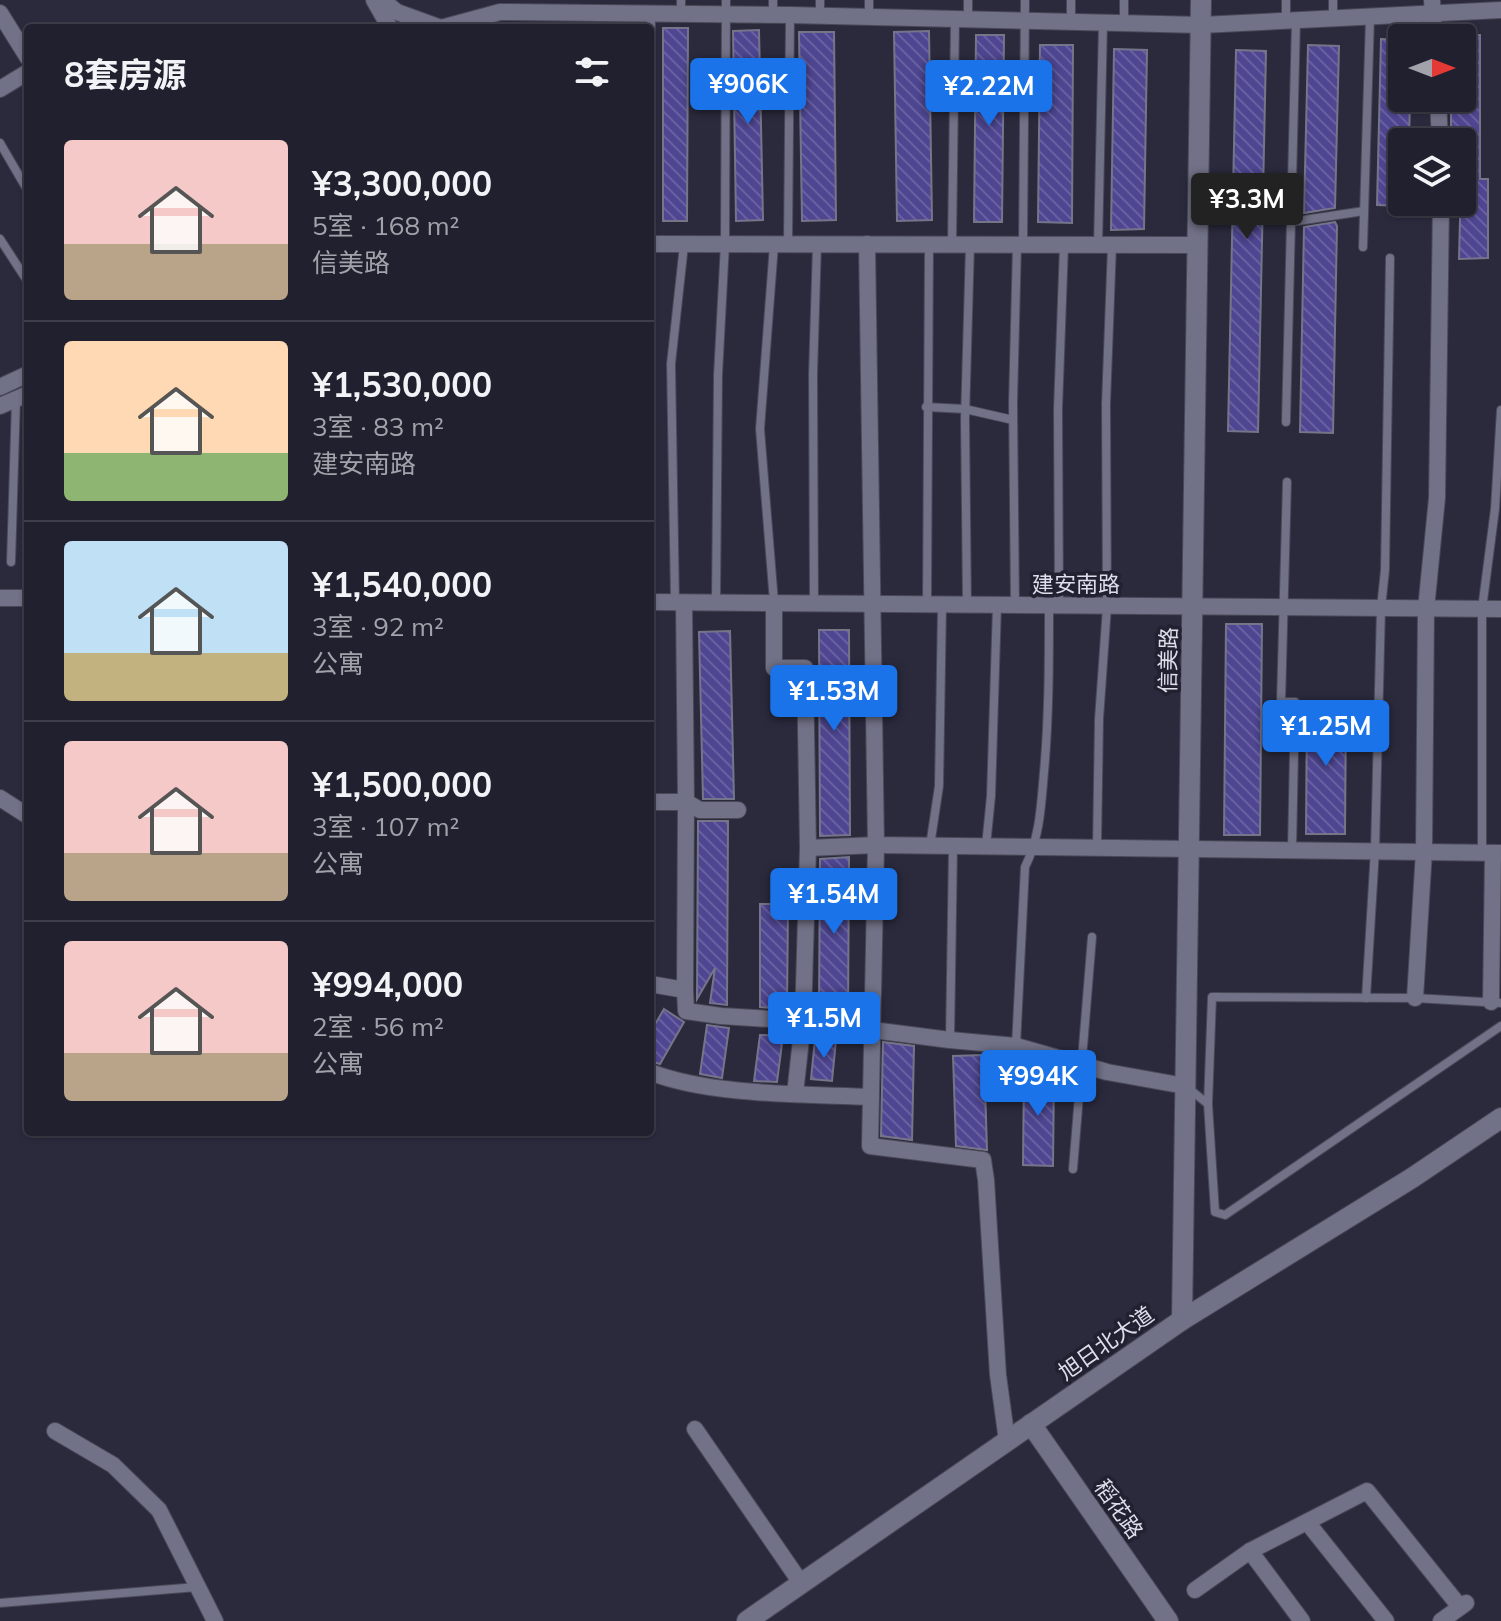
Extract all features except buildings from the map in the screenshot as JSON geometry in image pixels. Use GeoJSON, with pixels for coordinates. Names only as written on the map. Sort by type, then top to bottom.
{"type":"FeatureCollection","features":[{"type":"Feature","properties":{"kind":"street"},"geometry":{"type":"LineString","coordinates":[[374,0],[388,24]]}},
{"type":"Feature","properties":{"kind":"street"},"geometry":{"type":"LineString","coordinates":[[382,0],[397,12],[430,24]]}},
{"type":"Feature","properties":{"kind":"street"},"geometry":{"type":"LineString","coordinates":[[914,18],[915,0]]}},
{"type":"Feature","properties":{"kind":"street","name":"信美路"},"geometry":{"type":"LineString","coordinates":[[1182,1320],[1201,0]]}},
{"type":"Feature","properties":{"kind":"street"},"geometry":{"type":"LineString","coordinates":[[456,24],[500,12],[616,7],[651,14],[681,7],[773,7],[790,15],[820,8],[869,8],[914,18],[1201,25],[1333,18],[1432,7],[1492,7]]}},
{"type":"Feature","properties":{"kind":"street"},"geometry":{"type":"LineString","coordinates":[[0,13],[24,52]]}},
{"type":"Feature","properties":{"kind":"street"},"geometry":{"type":"LineString","coordinates":[[0,89],[24,74]]}},
{"type":"Feature","properties":{"kind":"street"},"geometry":{"type":"LineString","coordinates":[[1415,998],[1424,851],[1426,609],[1437,498],[1441,216]]}},
{"type":"Feature","properties":{"kind":"street"},"geometry":{"type":"LineString","coordinates":[[654,244],[1198,245]]}},
{"type":"Feature","properties":{"kind":"street"},"geometry":{"type":"LineString","coordinates":[[867,244],[876,845],[870,1146],[983,1160],[998,1375],[1007,1441]]}},
{"type":"Feature","properties":{"kind":"street"},"geometry":{"type":"LineString","coordinates":[[0,387],[24,376]]}},
{"type":"Feature","properties":{"kind":"street"},"geometry":{"type":"LineString","coordinates":[[0,598],[24,598]]}},
{"type":"Feature","properties":{"kind":"street","name":"建安南路"},"geometry":{"type":"LineString","coordinates":[[654,602],[1501,609]]}},
{"type":"Feature","properties":{"kind":"street"},"geometry":{"type":"LineString","coordinates":[[680,603],[686,802],[686,1011],[1016,1046],[1107,1072],[1185,1086]]}},
{"type":"Feature","properties":{"kind":"street"},"geometry":{"type":"LineString","coordinates":[[774,604],[774,668],[805,668],[808,848],[803,1021],[795,1094]]}},
{"type":"Feature","properties":{"kind":"street"},"geometry":{"type":"LineString","coordinates":[[0,798],[24,813]]}},
{"type":"Feature","properties":{"kind":"street"},"geometry":{"type":"LineString","coordinates":[[654,802],[686,802],[700,810],[738,810]]}},
{"type":"Feature","properties":{"kind":"street"},"geometry":{"type":"LineString","coordinates":[[808,848],[876,845],[1492,852],[1496,1002]]}},
{"type":"Feature","properties":{"kind":"street"},"geometry":{"type":"LineString","coordinates":[[654,985],[685,990]]}},
{"type":"Feature","properties":{"kind":"street"},"geometry":{"type":"LineString","coordinates":[[654,1074],[671,1080],[795,1094],[871,1097]]}},
{"type":"Feature","properties":{"kind":"street","name":"旭日北大道"},"geometry":{"type":"LineString","coordinates":[[747,1621],[1182,1320],[1412,1178],[1501,1118]]}},
{"type":"Feature","properties":{"kind":"street","name":"稻花路"},"geometry":{"type":"LineString","coordinates":[[1031,1424],[1168,1621]]}},
{"type":"Feature","properties":{"kind":"street"},"geometry":{"type":"LineString","coordinates":[[695,1429],[801,1583]]}},
{"type":"Feature","properties":{"kind":"street"},"geometry":{"type":"LineString","coordinates":[[55,1431],[113,1465],[159,1510],[215,1621]]}},
{"type":"Feature","properties":{"kind":"street"},"geometry":{"type":"LineString","coordinates":[[1195,1590],[1250,1551],[1367,1491],[1463,1605],[1441,1621]]}},
{"type":"Feature","properties":{"kind":"street"},"geometry":{"type":"LineString","coordinates":[[1307,1522],[1386,1621]]}},
{"type":"Feature","properties":{"kind":"street"},"geometry":{"type":"LineString","coordinates":[[1250,1551],[1302,1621]]}},
{"type":"Feature","properties":{"kind":"lane"},"geometry":{"type":"LineString","coordinates":[[952,244],[962,19],[968,0]]}},
{"type":"Feature","properties":{"kind":"lane"},"geometry":{"type":"LineString","coordinates":[[1015,606],[1013,420],[1025,0]]}},
{"type":"Feature","properties":{"kind":"lane"},"geometry":{"type":"LineString","coordinates":[[1071,0],[1071,22]]}},
{"type":"Feature","properties":{"kind":"lane"},"geometry":{"type":"LineString","coordinates":[[1124,0],[1124,23]]}},
{"type":"Feature","properties":{"kind":"lane"},"geometry":{"type":"LineString","coordinates":[[1286,0],[1291,20],[1291,222],[1286,422]]}},
{"type":"Feature","properties":{"kind":"lane"},"geometry":{"type":"LineString","coordinates":[[1333,0],[1333,18]]}},
{"type":"Feature","properties":{"kind":"lane"},"geometry":{"type":"LineString","coordinates":[[716,603],[718,375],[725,244],[726,7]]}},
{"type":"Feature","properties":{"kind":"lane"},"geometry":{"type":"LineString","coordinates":[[1363,247],[1380,11]]}},
{"type":"Feature","properties":{"kind":"lane"},"geometry":{"type":"LineString","coordinates":[[651,14],[651,24]]}},
{"type":"Feature","properties":{"kind":"lane"},"geometry":{"type":"LineString","coordinates":[[774,604],[760,429],[781,244],[790,15]]}},
{"type":"Feature","properties":{"kind":"lane"},"geometry":{"type":"LineString","coordinates":[[1097,847],[1099,719],[1107,607],[1103,22]]}},
{"type":"Feature","properties":{"kind":"lane"},"geometry":{"type":"LineString","coordinates":[[0,143],[24,184]]}},
{"type":"Feature","properties":{"kind":"lane"},"geometry":{"type":"LineString","coordinates":[[1291,222],[1364,211]]}},
{"type":"Feature","properties":{"kind":"lane"},"geometry":{"type":"LineString","coordinates":[[0,239],[24,276]]}},
{"type":"Feature","properties":{"kind":"lane"},"geometry":{"type":"LineString","coordinates":[[680,603],[671,364],[684,244]]}},
{"type":"Feature","properties":{"kind":"lane"},"geometry":{"type":"LineString","coordinates":[[814,604],[813,374],[817,244]]}},
{"type":"Feature","properties":{"kind":"lane"},"geometry":{"type":"LineString","coordinates":[[929,244],[926,407],[939,786],[930,846]]}},
{"type":"Feature","properties":{"kind":"lane"},"geometry":{"type":"LineString","coordinates":[[967,606],[965,409],[970,245]]}},
{"type":"Feature","properties":{"kind":"lane"},"geometry":{"type":"LineString","coordinates":[[1016,1046],[1025,867],[1035,846],[1049,715],[1064,245]]}},
{"type":"Feature","properties":{"kind":"lane"},"geometry":{"type":"LineString","coordinates":[[1366,998],[1375,850],[1381,608],[1385,570],[1390,258]]}},
{"type":"Feature","properties":{"kind":"lane"},"geometry":{"type":"LineString","coordinates":[[11,562],[15,400]]}},
{"type":"Feature","properties":{"kind":"lane"},"geometry":{"type":"LineString","coordinates":[[926,407],[965,409],[1013,420]]}},
{"type":"Feature","properties":{"kind":"lane"},"geometry":{"type":"LineString","coordinates":[[1492,852],[1482,609],[1495,509],[1501,410]]}},
{"type":"Feature","properties":{"kind":"lane"},"geometry":{"type":"LineString","coordinates":[[1287,482],[1281,702],[1295,702],[1292,849]]}},
{"type":"Feature","properties":{"kind":"lane"},"geometry":{"type":"LineString","coordinates":[[986,846],[991,796],[997,606]]}},
{"type":"Feature","properties":{"kind":"lane"},"geometry":{"type":"LineString","coordinates":[[950,1040],[953,846]]}},
{"type":"Feature","properties":{"kind":"lane"},"geometry":{"type":"LineString","coordinates":[[1073,1169],[1092,937]]}},
{"type":"Feature","properties":{"kind":"lane"},"geometry":{"type":"LineString","coordinates":[[1496,1002],[1415,998],[1212,997],[1208,1104],[1215,1212],[1225,1215],[1501,1026]]}},
{"type":"Feature","properties":{"kind":"lane"},"geometry":{"type":"LineString","coordinates":[[1185,1086],[1208,1104]]}},
{"type":"Feature","properties":{"kind":"lane"},"geometry":{"type":"LineString","coordinates":[[0,1603],[197,1586]]}}]}
